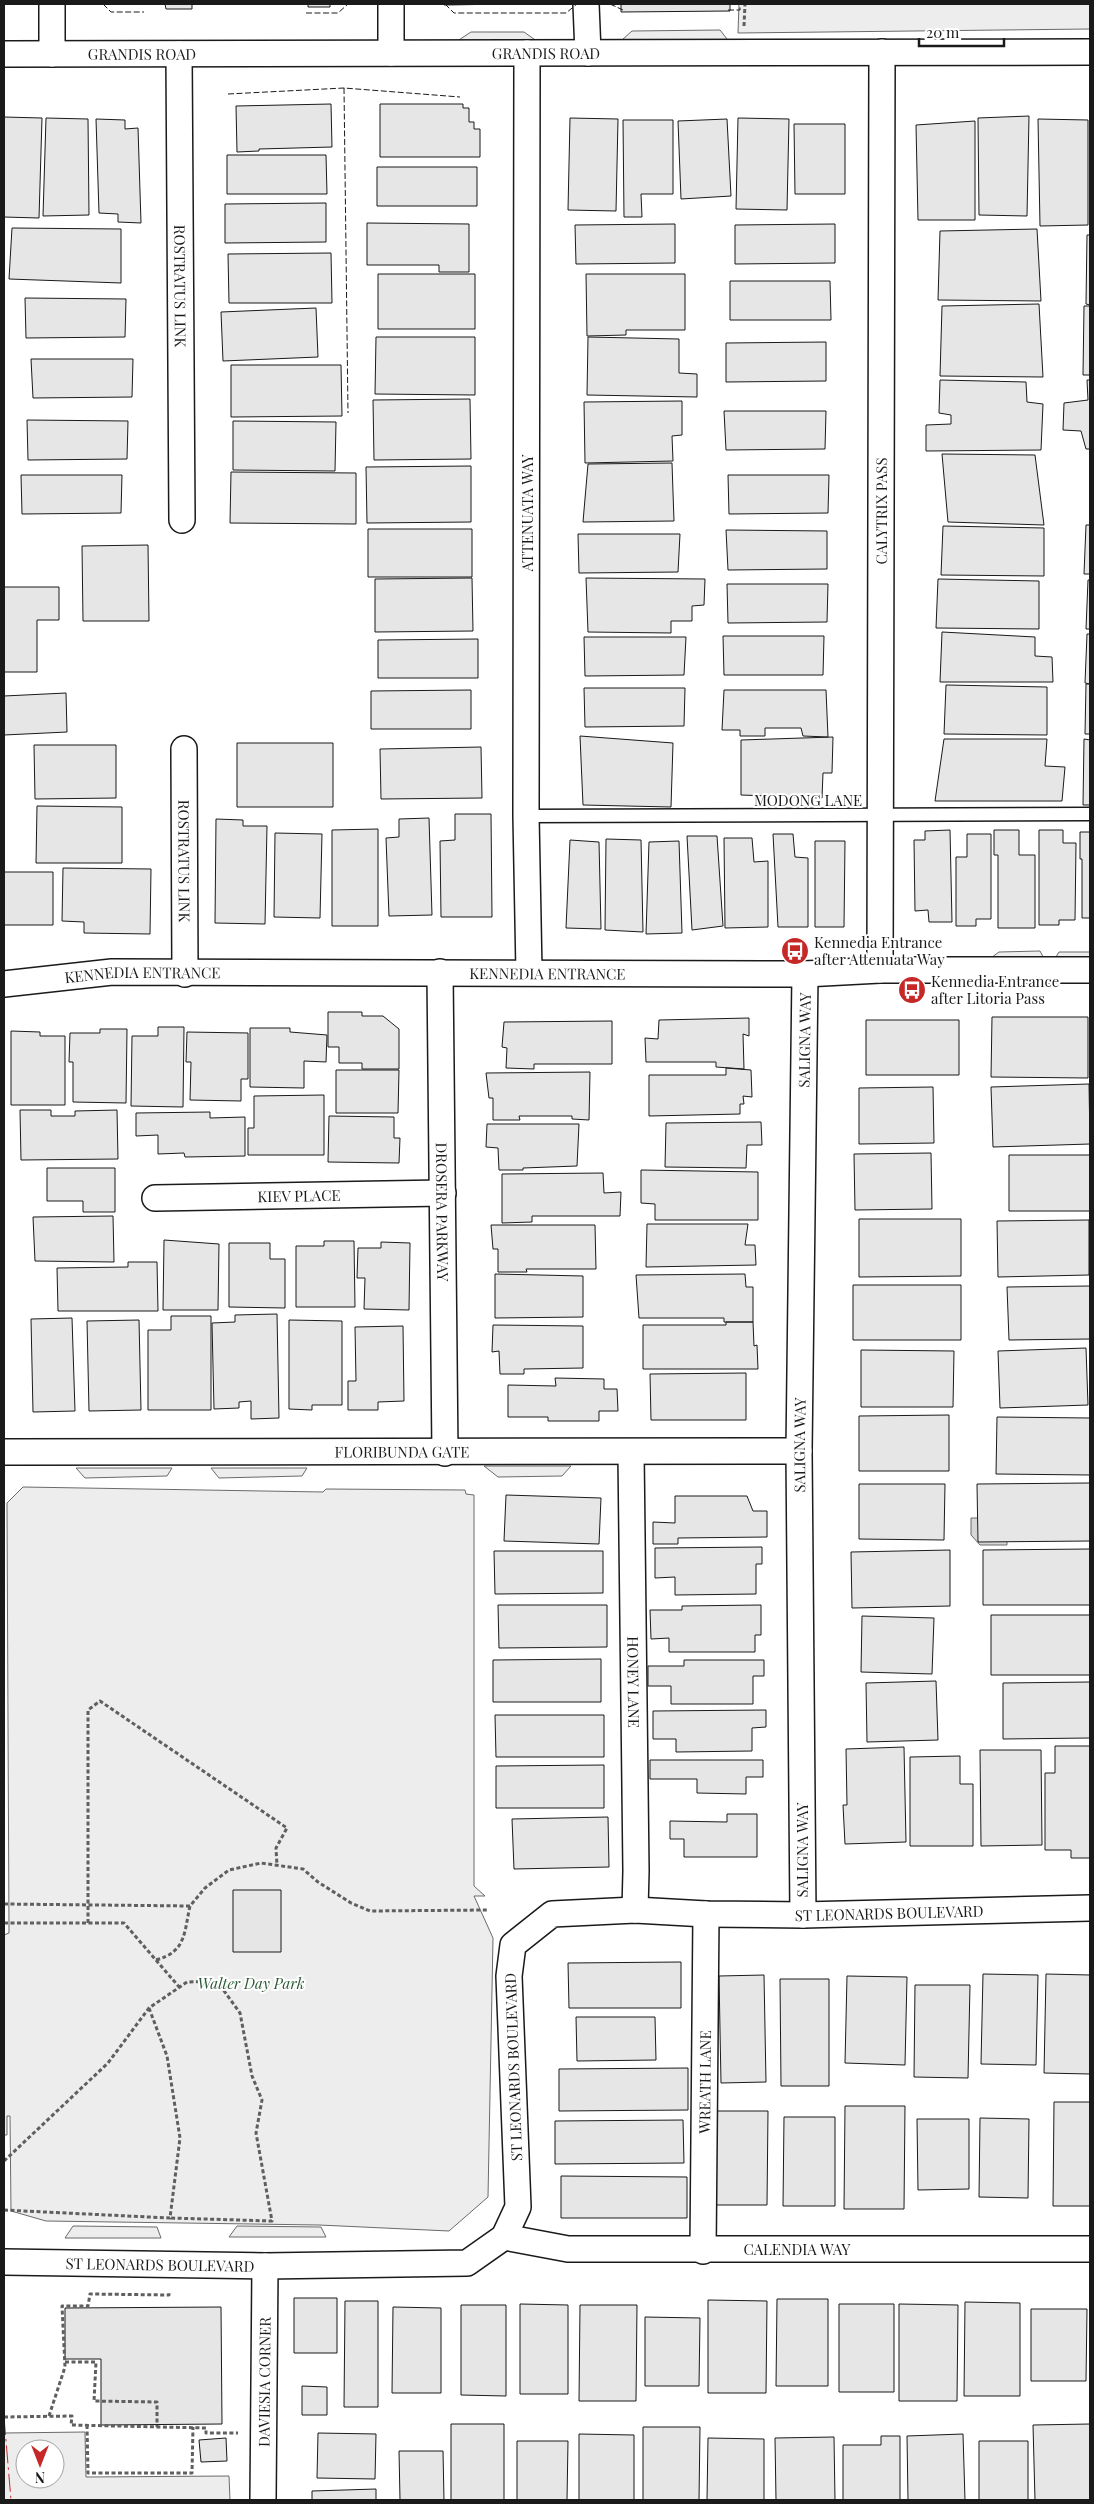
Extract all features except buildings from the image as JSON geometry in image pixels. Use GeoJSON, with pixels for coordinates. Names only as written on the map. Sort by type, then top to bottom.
{"type":"FeatureCollection","features":[{"type":"Feature","properties":{"kind":"street"},"geometry":{"type":"LineString","coordinates":[[52,4],[52,54]]}},
{"type":"Feature","properties":{"kind":"street"},"geometry":{"type":"LineString","coordinates":[[390,4],[390,53]]}},
{"type":"Feature","properties":{"kind":"street"},"geometry":{"type":"LineString","coordinates":[[586,4],[588,53]]}},
{"type":"Feature","properties":{"kind":"street","name":"CALYTRIX PASS"},"geometry":{"type":"LineString","coordinates":[[880,970],[882,52]]}},
{"type":"Feature","properties":{"kind":"street","name":"GRANDIS ROAD"},"geometry":{"type":"LineString","coordinates":[[4,54],[1090,52]]}},
{"type":"Feature","properties":{"kind":"street","name":"ATTENUATA WAY"},"geometry":{"type":"LineString","coordinates":[[527,53],[526,816],[529,972]]}},
{"type":"Feature","properties":{"kind":"street","name":"ROSTRATUS LINK"},"geometry":{"type":"LineString","coordinates":[[179,54],[182,520]]}},
{"type":"Feature","properties":{"kind":"street","name":"ROSTRATUS LINK"},"geometry":{"type":"LineString","coordinates":[[184,749],[185,974]]}},
{"type":"Feature","properties":{"kind":"street","name":"KENNEDIA ENTRANCE"},"geometry":{"type":"LineString","coordinates":[[4,984],[112,972],[185,974],[440,972],[805,974],[880,970],[1090,970]]}},
{"type":"Feature","properties":{"kind":"street","name":"DROSERA PARKWAY"},"geometry":{"type":"LineString","coordinates":[[440,972],[445,1453]]}},
{"type":"Feature","properties":{"kind":"street","name":"SALIGNA WAY"},"geometry":{"type":"LineString","coordinates":[[802,1915],[799,1451],[805,974]]}},
{"type":"Feature","properties":{"kind":"street","name":"KIEV PLACE"},"geometry":{"type":"LineString","coordinates":[[155,1198],[443,1194]]}},
{"type":"Feature","properties":{"kind":"street","name":"FLORIBUNDA GATE"},"geometry":{"type":"LineString","coordinates":[[4,1452],[631,1453],[799,1451]]}},
{"type":"Feature","properties":{"kind":"street","name":"HONEY LANE"},"geometry":{"type":"LineString","coordinates":[[631,1453],[635,1910]]}},
{"type":"Feature","properties":{"kind":"street","name":"ST LEONARDS BOULEVARD"},"geometry":{"type":"LineString","coordinates":[[4,2262],[265,2266],[467,2263],[504,2237],[518,2207],[509,1976],[513,1945],[552,1914],[635,1910],[706,1914],[802,1915],[1090,1908]]}},
{"type":"Feature","properties":{"kind":"street","name":"WREATH LANE"},"geometry":{"type":"LineString","coordinates":[[703,2251],[706,1914]]}},
{"type":"Feature","properties":{"kind":"street","name":"CALENDIA WAY"},"geometry":{"type":"LineString","coordinates":[[504,2237],[568,2249],[703,2251],[1090,2249]]}},
{"type":"Feature","properties":{"kind":"street","name":"DAVIESIA CORNER"},"geometry":{"type":"LineString","coordinates":[[263,2500],[265,2266]]}},
{"type":"Feature","properties":{"kind":"lane","name":"MODONG LANE"},"geometry":{"type":"LineString","coordinates":[[526,816],[1090,814]]}},
{"type":"Feature","properties":{"kind":"path"},"geometry":{"type":"LineString","coordinates":[[88,1923],[88,1710],[100,1701],[287,1828],[276,1848],[277,1866]]}},
{"type":"Feature","properties":{"kind":"path"},"geometry":{"type":"LineString","coordinates":[[156,1960],[169,1957],[179,1949],[190,1906],[205,1888],[229,1870],[261,1863],[303,1869],[318,1882],[346,1900],[370,1911],[488,1910]]}},
{"type":"Feature","properties":{"kind":"path"},"geometry":{"type":"LineString","coordinates":[[4,1904],[190,1906]]}},
{"type":"Feature","properties":{"kind":"path"},"geometry":{"type":"LineString","coordinates":[[4,1923],[124,1923],[180,1988]]}},
{"type":"Feature","properties":{"kind":"path"},"geometry":{"type":"LineString","coordinates":[[4,2161],[99,2071],[149,2008],[187,1982],[217,1980],[240,2013],[252,2076],[262,2100],[256,2133],[272,2220],[170,2218],[4,2210]]}},
{"type":"Feature","properties":{"kind":"path"},"geometry":{"type":"LineString","coordinates":[[149,2008],[164,2049],[180,2138],[170,2218]]}},
{"type":"Feature","properties":{"kind":"path"},"geometry":{"type":"LineString","coordinates":[[49,2416],[65,2362],[62,2306],[88,2306],[90,2294],[169,2295],[169,2287]]}},
{"type":"Feature","properties":{"kind":"path"},"geometry":{"type":"LineString","coordinates":[[65,2362],[96,2362],[94,2401],[157,2402],[157,2427]]}},
{"type":"Feature","properties":{"kind":"path"},"geometry":{"type":"LineString","coordinates":[[4,2417],[72,2416],[71,2425],[192,2427],[206,2428],[206,2433],[246,2433]]}},
{"type":"Feature","properties":{"kind":"path"},"geometry":{"type":"LineString","coordinates":[[87,2425],[88,2473],[192,2473],[192,2427]]}},
{"type":"Feature","properties":{"kind":"shaded area"},"geometry":{"type":"Polygon","coordinates":[[[739,4],[1090,4],[1090,29],[738,33],[739,4]]]}},
{"type":"Feature","properties":{"kind":"shaded area"},"geometry":{"type":"Polygon","coordinates":[[[720,30],[734,48],[613,48],[632,31],[720,30]]]}},
{"type":"Feature","properties":{"kind":"shaded area"},"geometry":{"type":"Polygon","coordinates":[[[471,32],[524,32],[548,49],[445,49],[471,32]]]}},
{"type":"Feature","properties":{"kind":"shaded area"},"geometry":{"type":"Polygon","coordinates":[[[1040,951],[1049,968],[977,968],[999,952],[1040,951]]]}},
{"type":"Feature","properties":{"kind":"shaded area"},"geometry":{"type":"Polygon","coordinates":[[[1059,952],[1090,952],[1090,968],[1049,968],[1059,952]]]}},
{"type":"Feature","properties":{"kind":"shaded area"},"geometry":{"type":"Polygon","coordinates":[[[484,1466],[571,1466],[562,1476],[498,1477],[484,1466]]]}},
{"type":"Feature","properties":{"kind":"shaded area"},"geometry":{"type":"Polygon","coordinates":[[[76,1468],[172,1468],[167,1476],[85,1478],[76,1468]]]}},
{"type":"Feature","properties":{"kind":"shaded area"},"geometry":{"type":"Polygon","coordinates":[[[211,1468],[307,1468],[302,1476],[219,1478],[211,1468]]]}},
{"type":"Feature","properties":{"kind":"shaded area","name":"Walter Day Park"},"geometry":{"type":"Polygon","coordinates":[[[23,1487],[323,1492],[326,1489],[465,1490],[466,1494],[474,1495],[474,1886],[485,1896],[474,1896],[493,1938],[488,2197],[449,2231],[319,2225],[46,2221],[11,2211],[10,2116],[7,2116],[7,2135],[4,2135],[4,1935],[9,1933],[7,1503],[23,1487]]]}},
{"type":"Feature","properties":{"kind":"shaded area"},"geometry":{"type":"Polygon","coordinates":[[[971,1518],[987,1518],[1007,1529],[1007,1545],[980,1545],[971,1535],[971,1518]]]}},
{"type":"Feature","properties":{"kind":"shaded area"},"geometry":{"type":"Polygon","coordinates":[[[73,2226],[157,2227],[161,2238],[65,2238],[73,2226]]]}},
{"type":"Feature","properties":{"kind":"shaded area"},"geometry":{"type":"Polygon","coordinates":[[[237,2226],[321,2227],[326,2237],[229,2237],[237,2226]]]}},
{"type":"Feature","properties":{"kind":"shaded area"},"geometry":{"type":"Polygon","coordinates":[[[85,2432],[86,2477],[229,2476],[230,2500],[4,2500],[4,2433],[85,2432]]]}},
{"type":"Feature","properties":{"kind":"fence"},"geometry":{"type":"LineString","coordinates":[[103,4],[111,12],[144,12]]}},
{"type":"Feature","properties":{"kind":"fence"},"geometry":{"type":"LineString","coordinates":[[306,13],[338,13],[348,4]]}},
{"type":"Feature","properties":{"kind":"fence"},"geometry":{"type":"LineString","coordinates":[[445,4],[454,13],[566,13],[577,4]]}},
{"type":"Feature","properties":{"kind":"fence"},"geometry":{"type":"LineString","coordinates":[[610,4],[623,10]]}},
{"type":"Feature","properties":{"kind":"fence"},"geometry":{"type":"LineString","coordinates":[[728,10],[740,10],[740,4]]}},
{"type":"Feature","properties":{"kind":"fence"},"geometry":{"type":"LineString","coordinates":[[344,88],[348,413]]}},
{"type":"Feature","properties":{"kind":"fence"},"geometry":{"type":"LineString","coordinates":[[228,94],[344,88],[460,97]]}},
{"type":"Feature","properties":{"kind":"power"},"geometry":{"type":"LineString","coordinates":[[4,2417],[11,2500]]}},
{"type":"Feature","properties":{"kind":"place","name":"Kennedia Entrance after Attenuata Way"},"geometry":{"type":"Point","coordinates":[795,951]}},
{"type":"Feature","properties":{"kind":"place","name":"Kennedia Entrance after Litoria Pass"},"geometry":{"type":"Point","coordinates":[912,990]}}]}
